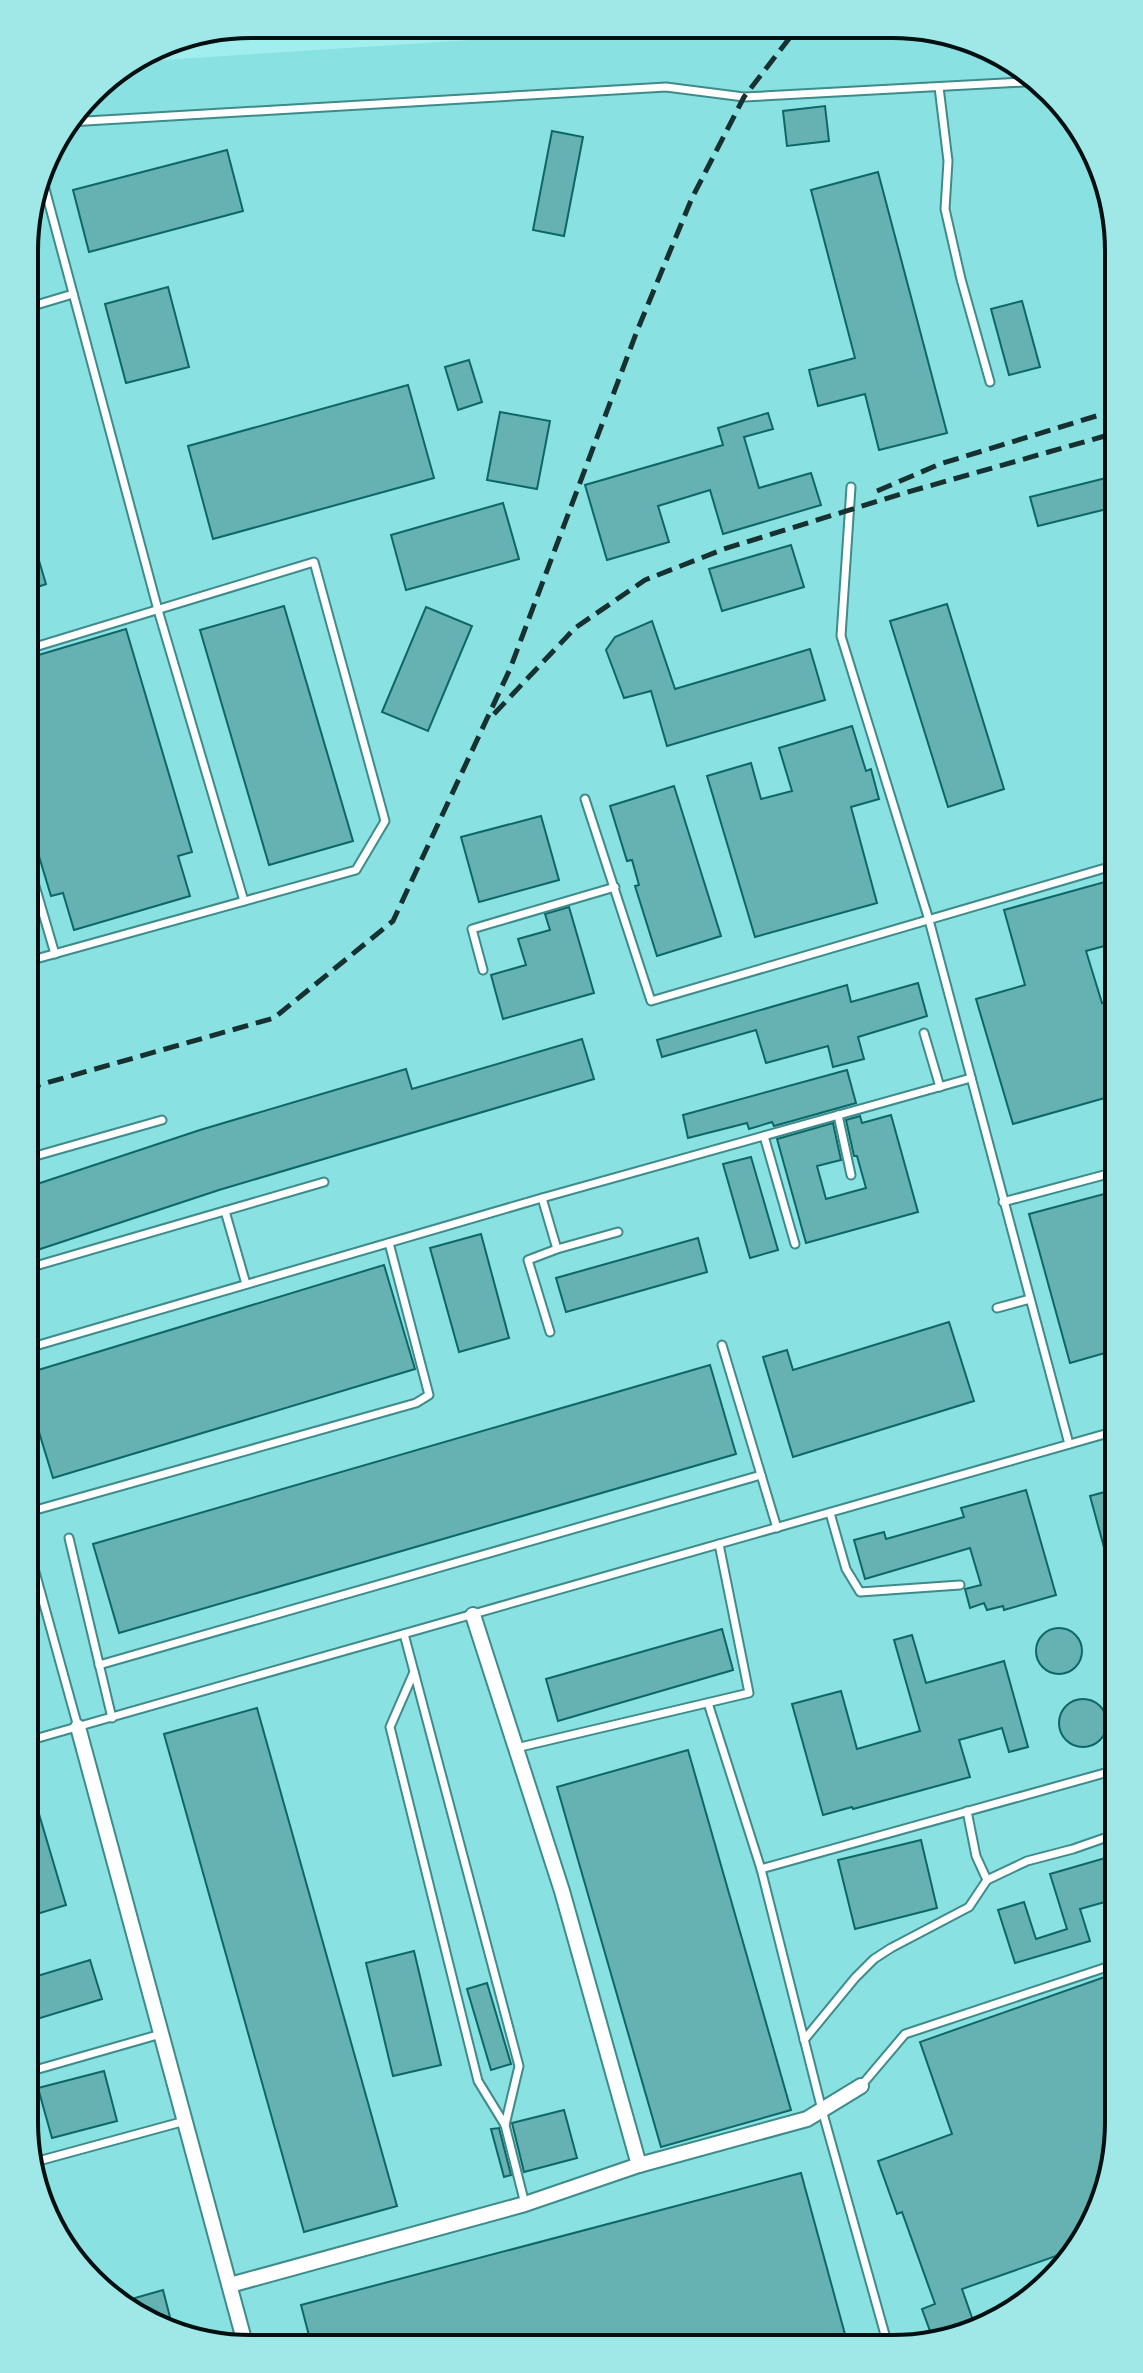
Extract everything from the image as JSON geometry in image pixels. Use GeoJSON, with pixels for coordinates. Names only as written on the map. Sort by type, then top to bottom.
{"type":"FeatureCollection","features":[{"type":"Feature","properties":{"kind":"street"},"geometry":{"type":"LineString","coordinates":[[473,1615],[562,1891],[639,2165]]}},
{"type":"Feature","properties":{"kind":"street"},"geometry":{"type":"LineString","coordinates":[[78,1727],[243,2334]]}},
{"type":"Feature","properties":{"kind":"street"},"geometry":{"type":"LineString","coordinates":[[230,2285],[525,2204],[639,2165],[807,2119],[861,2086]]}},
{"type":"Feature","properties":{"kind":"lane"},"geometry":{"type":"LineString","coordinates":[[82,121],[666,87],[744,97],[1021,82]]}},
{"type":"Feature","properties":{"kind":"lane"},"geometry":{"type":"LineString","coordinates":[[939,87],[948,161],[945,209],[990,382]]}},
{"type":"Feature","properties":{"kind":"lane"},"geometry":{"type":"LineString","coordinates":[[46,193],[158,610],[244,901]]}},
{"type":"Feature","properties":{"kind":"lane"},"geometry":{"type":"LineString","coordinates":[[38,304],[73,294]]}},
{"type":"Feature","properties":{"kind":"lane"},"geometry":{"type":"LineString","coordinates":[[851,487],[841,636],[929,920],[1069,1444]]}},
{"type":"Feature","properties":{"kind":"lane"},"geometry":{"type":"LineString","coordinates":[[38,646],[314,562],[385,821],[356,870],[38,959]]}},
{"type":"Feature","properties":{"kind":"lane"},"geometry":{"type":"LineString","coordinates":[[585,799],[651,1001],[1105,868]]}},
{"type":"Feature","properties":{"kind":"lane"},"geometry":{"type":"LineString","coordinates":[[483,970],[472,929],[615,887]]}},
{"type":"Feature","properties":{"kind":"lane"},"geometry":{"type":"LineString","coordinates":[[38,896],[55,954]]}},
{"type":"Feature","properties":{"kind":"lane"},"geometry":{"type":"LineString","coordinates":[[924,1033],[940,1087]]}},
{"type":"Feature","properties":{"kind":"lane"},"geometry":{"type":"LineString","coordinates":[[38,1345],[542,1198],[971,1078]]}},
{"type":"Feature","properties":{"kind":"lane"},"geometry":{"type":"LineString","coordinates":[[838,1115],[851,1175]]}},
{"type":"Feature","properties":{"kind":"lane"},"geometry":{"type":"LineString","coordinates":[[38,1155],[162,1120]]}},
{"type":"Feature","properties":{"kind":"lane"},"geometry":{"type":"LineString","coordinates":[[764,1136],[795,1244]]}},
{"type":"Feature","properties":{"kind":"lane"},"geometry":{"type":"LineString","coordinates":[[1004,1201],[1105,1175]]}},
{"type":"Feature","properties":{"kind":"lane"},"geometry":{"type":"LineString","coordinates":[[38,1265],[324,1182]]}},
{"type":"Feature","properties":{"kind":"lane"},"geometry":{"type":"LineString","coordinates":[[542,1198],[557,1249]]}},
{"type":"Feature","properties":{"kind":"lane"},"geometry":{"type":"LineString","coordinates":[[225,1211],[246,1284]]}},
{"type":"Feature","properties":{"kind":"lane"},"geometry":{"type":"LineString","coordinates":[[550,1332],[528,1260],[618,1232]]}},
{"type":"Feature","properties":{"kind":"lane"},"geometry":{"type":"LineString","coordinates":[[38,1509],[416,1403],[429,1395],[389,1243]]}},
{"type":"Feature","properties":{"kind":"lane"},"geometry":{"type":"LineString","coordinates":[[997,1308],[1030,1299]]}},
{"type":"Feature","properties":{"kind":"lane"},"geometry":{"type":"LineString","coordinates":[[722,1345],[777,1528]]}},
{"type":"Feature","properties":{"kind":"lane"},"geometry":{"type":"LineString","coordinates":[[38,1738],[1105,1434]]}},
{"type":"Feature","properties":{"kind":"lane"},"geometry":{"type":"LineString","coordinates":[[99,1665],[761,1475]]}},
{"type":"Feature","properties":{"kind":"lane"},"geometry":{"type":"LineString","coordinates":[[830,1513],[846,1569],[860,1592],[960,1585]]}},
{"type":"Feature","properties":{"kind":"lane"},"geometry":{"type":"LineString","coordinates":[[69,1538],[112,1718]]}},
{"type":"Feature","properties":{"kind":"lane"},"geometry":{"type":"LineString","coordinates":[[516,1748],[749,1693],[719,1544]]}},
{"type":"Feature","properties":{"kind":"lane"},"geometry":{"type":"LineString","coordinates":[[38,1583],[78,1727]]}},
{"type":"Feature","properties":{"kind":"lane"},"geometry":{"type":"LineString","coordinates":[[404,1634],[519,2066],[505,2125]]}},
{"type":"Feature","properties":{"kind":"lane"},"geometry":{"type":"LineString","coordinates":[[414,1672],[390,1727],[478,2081],[505,2125],[525,2204]]}},
{"type":"Feature","properties":{"kind":"lane"},"geometry":{"type":"LineString","coordinates":[[708,1703],[761,1869],[822,2110],[885,2335]]}},
{"type":"Feature","properties":{"kind":"lane"},"geometry":{"type":"LineString","coordinates":[[761,1869],[1105,1773]]}},
{"type":"Feature","properties":{"kind":"lane"},"geometry":{"type":"LineString","coordinates":[[967,1811],[976,1856],[987,1880]]}},
{"type":"Feature","properties":{"kind":"lane"},"geometry":{"type":"LineString","coordinates":[[804,2040],[874,1959],[969,1907],[987,1880],[1027,1861],[1105,1838]]}},
{"type":"Feature","properties":{"kind":"lane"},"geometry":{"type":"LineString","coordinates":[[861,2086],[905,2034],[1105,1968]]}},
{"type":"Feature","properties":{"kind":"lane"},"geometry":{"type":"LineString","coordinates":[[38,2069],[161,2034]]}},
{"type":"Feature","properties":{"kind":"lane"},"geometry":{"type":"LineString","coordinates":[[42,2160],[185,2121]]}},
{"type":"Feature","properties":{"kind":"shaded area"},"geometry":{"type":"Polygon","coordinates":[[[501,38],[919,40],[960,49],[986,60],[1032,91],[1069,133],[1094,183],[1105,237],[1105,2136],[1098,2177],[1089,2203],[1061,2252],[1022,2291],[960,2324],[933,2331],[892,2335],[224,2333],[170,2319],[133,2299],[111,2282],[74,2240],[49,2190],[38,2122],[38,237],[45,196],[54,170],[82,121],[111,91],[158,60],[501,38]]]}},
{"type":"Feature","properties":{"kind":"building"},"geometry":{"type":"Polygon","coordinates":[[[825,106],[829,141],[787,146],[783,111],[825,106]]]}},
{"type":"Feature","properties":{"kind":"building"},"geometry":{"type":"Polygon","coordinates":[[[552,131],[583,137],[564,236],[533,230],[552,131]]]}},
{"type":"Feature","properties":{"kind":"building"},"geometry":{"type":"Polygon","coordinates":[[[227,150],[243,211],[89,252],[73,190],[227,150]]]}},
{"type":"Feature","properties":{"kind":"building"},"geometry":{"type":"Polygon","coordinates":[[[878,172],[947,433],[879,450],[865,394],[818,406],[809,370],[855,358],[811,190],[878,172]]]}},
{"type":"Feature","properties":{"kind":"building"},"geometry":{"type":"Polygon","coordinates":[[[168,287],[189,367],[126,383],[105,304],[168,287]]]}},
{"type":"Feature","properties":{"kind":"building"},"geometry":{"type":"Polygon","coordinates":[[[1022,301],[1040,367],[1009,375],[991,309],[1022,301]]]}},
{"type":"Feature","properties":{"kind":"building"},"geometry":{"type":"Polygon","coordinates":[[[469,360],[482,402],[458,410],[445,367],[469,360]]]}},
{"type":"Feature","properties":{"kind":"building"},"geometry":{"type":"Polygon","coordinates":[[[408,385],[434,478],[213,539],[188,446],[408,385]]]}},
{"type":"Feature","properties":{"kind":"building"},"geometry":{"type":"Polygon","coordinates":[[[500,412],[550,421],[537,489],[487,480],[500,412]]]}},
{"type":"Feature","properties":{"kind":"building"},"geometry":{"type":"Polygon","coordinates":[[[768,413],[773,429],[744,437],[759,488],[811,473],[821,505],[723,534],[710,490],[658,506],[669,542],[607,560],[585,485],[723,445],[718,428],[768,413]]]}},
{"type":"Feature","properties":{"kind":"building"},"geometry":{"type":"Polygon","coordinates":[[[1105,478],[1105,509],[1038,526],[1030,497],[1105,478]]]}},
{"type":"Feature","properties":{"kind":"building"},"geometry":{"type":"Polygon","coordinates":[[[503,503],[519,559],[406,590],[391,535],[503,503]]]}},
{"type":"Feature","properties":{"kind":"building"},"geometry":{"type":"Polygon","coordinates":[[[791,545],[804,587],[722,611],[709,569],[791,545]]]}},
{"type":"Feature","properties":{"kind":"building"},"geometry":{"type":"Polygon","coordinates":[[[38,557],[46,584],[38,587],[38,557]]]}},
{"type":"Feature","properties":{"kind":"building"},"geometry":{"type":"Polygon","coordinates":[[[947,604],[1004,789],[948,807],[890,621],[947,604]]]}},
{"type":"Feature","properties":{"kind":"building"},"geometry":{"type":"Polygon","coordinates":[[[284,606],[353,841],[269,865],[200,630],[284,606]]]}},
{"type":"Feature","properties":{"kind":"building"},"geometry":{"type":"Polygon","coordinates":[[[426,607],[472,626],[428,731],[382,712],[426,607]]]}},
{"type":"Feature","properties":{"kind":"building"},"geometry":{"type":"Polygon","coordinates":[[[652,621],[675,689],[810,649],[825,700],[667,746],[651,691],[624,698],[606,650],[615,637],[652,621]]]}},
{"type":"Feature","properties":{"kind":"building"},"geometry":{"type":"Polygon","coordinates":[[[126,629],[192,852],[178,856],[190,896],[74,930],[63,893],[51,896],[38,853],[38,655],[126,629]]]}},
{"type":"Feature","properties":{"kind":"building"},"geometry":{"type":"Polygon","coordinates":[[[852,726],[866,771],[871,769],[879,799],[851,807],[877,903],[755,937],[707,776],[751,763],[761,799],[792,791],[779,748],[852,726]]]}},
{"type":"Feature","properties":{"kind":"building"},"geometry":{"type":"Polygon","coordinates":[[[674,786],[721,936],[657,956],[635,886],[639,885],[632,860],[627,861],[610,806],[674,786]]]}},
{"type":"Feature","properties":{"kind":"building"},"geometry":{"type":"Polygon","coordinates":[[[541,816],[559,880],[479,902],[461,837],[541,816]]]}},
{"type":"Feature","properties":{"kind":"building"},"geometry":{"type":"Polygon","coordinates":[[[1105,882],[1105,946],[1086,951],[1102,1003],[1105,1002],[1105,1098],[1013,1124],[976,999],[1025,985],[1004,910],[1105,882]]]}},
{"type":"Feature","properties":{"kind":"building"},"geometry":{"type":"Polygon","coordinates":[[[569,907],[594,993],[503,1019],[491,975],[526,965],[518,939],[550,930],[545,914],[569,907]]]}},
{"type":"Feature","properties":{"kind":"building"},"geometry":{"type":"Polygon","coordinates":[[[918,983],[927,1016],[858,1037],[864,1059],[833,1067],[828,1046],[766,1063],[756,1030],[662,1057],[657,1040],[847,985],[851,1002],[918,983]]]}},
{"type":"Feature","properties":{"kind":"building"},"geometry":{"type":"Polygon","coordinates":[[[582,1039],[594,1079],[219,1190],[38,1250],[38,1184],[200,1130],[406,1069],[412,1089],[582,1039]]]}},
{"type":"Feature","properties":{"kind":"building"},"geometry":{"type":"Polygon","coordinates":[[[847,1070],[856,1103],[774,1126],[772,1122],[749,1129],[747,1123],[688,1138],[683,1115],[847,1070]]]}},
{"type":"Feature","properties":{"kind":"building"},"geometry":{"type":"Polygon","coordinates":[[[891,1115],[918,1212],[806,1243],[777,1139],[833,1123],[841,1160],[817,1166],[826,1199],[866,1188],[857,1156],[854,1156],[846,1120],[860,1116],[862,1123],[891,1115]]]}},
{"type":"Feature","properties":{"kind":"building"},"geometry":{"type":"Polygon","coordinates":[[[751,1157],[778,1250],[750,1258],[723,1164],[751,1157]]]}},
{"type":"Feature","properties":{"kind":"building"},"geometry":{"type":"Polygon","coordinates":[[[1105,1194],[1105,1353],[1070,1363],[1029,1214],[1105,1194]]]}},
{"type":"Feature","properties":{"kind":"building"},"geometry":{"type":"Polygon","coordinates":[[[481,1234],[509,1338],[459,1352],[430,1248],[481,1234]]]}},
{"type":"Feature","properties":{"kind":"building"},"geometry":{"type":"Polygon","coordinates":[[[698,1238],[707,1272],[566,1312],[556,1278],[698,1238]]]}},
{"type":"Feature","properties":{"kind":"building"},"geometry":{"type":"Polygon","coordinates":[[[384,1265],[415,1369],[53,1478],[38,1429],[38,1370],[384,1265]]]}},
{"type":"Feature","properties":{"kind":"building"},"geometry":{"type":"Polygon","coordinates":[[[949,1322],[974,1401],[793,1457],[763,1357],[787,1350],[793,1370],[949,1322]]]}},
{"type":"Feature","properties":{"kind":"building"},"geometry":{"type":"Polygon","coordinates":[[[710,1365],[736,1454],[119,1633],[93,1544],[710,1365]]]}},
{"type":"Feature","properties":{"kind":"building"},"geometry":{"type":"Polygon","coordinates":[[[1026,1490],[1056,1595],[1004,1610],[1003,1606],[987,1610],[984,1603],[970,1608],[965,1589],[981,1585],[970,1548],[865,1579],[854,1540],[884,1532],[886,1539],[964,1517],[961,1508],[1026,1490]]]}},
{"type":"Feature","properties":{"kind":"building"},"geometry":{"type":"Polygon","coordinates":[[[1105,1492],[1105,1551],[1090,1496],[1105,1492]]]}},
{"type":"Feature","properties":{"kind":"building"},"geometry":{"type":"Polygon","coordinates":[[[1059,1628],[1075,1635],[1082,1651],[1075,1667],[1059,1674],[1043,1667],[1036,1651],[1043,1635],[1059,1628]]]}},
{"type":"Feature","properties":{"kind":"building"},"geometry":{"type":"Polygon","coordinates":[[[722,1629],[733,1670],[558,1721],[546,1679],[722,1629]]]}},
{"type":"Feature","properties":{"kind":"building"},"geometry":{"type":"Polygon","coordinates":[[[912,1635],[926,1683],[1004,1661],[1028,1747],[1009,1752],[1002,1728],[959,1740],[970,1777],[823,1815],[792,1704],[841,1691],[857,1749],[920,1731],[894,1640],[912,1635]]]}},
{"type":"Feature","properties":{"kind":"building"},"geometry":{"type":"Polygon","coordinates":[[[1083,1699],[1100,1706],[1105,1714],[1105,1732],[1100,1740],[1083,1747],[1066,1740],[1059,1723],[1066,1706],[1083,1699]]]}},
{"type":"Feature","properties":{"kind":"building"},"geometry":{"type":"Polygon","coordinates":[[[257,1708],[397,2206],[304,2232],[164,1734],[257,1708]]]}},
{"type":"Feature","properties":{"kind":"building"},"geometry":{"type":"Polygon","coordinates":[[[688,1750],[791,2110],[661,2147],[557,1787],[688,1750]]]}},
{"type":"Feature","properties":{"kind":"building"},"geometry":{"type":"Polygon","coordinates":[[[38,1811],[66,1905],[38,1914],[38,1811]]]}},
{"type":"Feature","properties":{"kind":"building"},"geometry":{"type":"Polygon","coordinates":[[[921,1840],[937,1908],[855,1929],[838,1860],[921,1840]]]}},
{"type":"Feature","properties":{"kind":"building"},"geometry":{"type":"Polygon","coordinates":[[[1105,1858],[1105,1902],[1080,1909],[1090,1941],[1015,1963],[998,1910],[1024,1902],[1036,1939],[1067,1929],[1050,1874],[1105,1858]]]}},
{"type":"Feature","properties":{"kind":"building"},"geometry":{"type":"Polygon","coordinates":[[[414,1951],[441,2065],[393,2076],[366,1963],[414,1951]]]}},
{"type":"Feature","properties":{"kind":"building"},"geometry":{"type":"Polygon","coordinates":[[[90,1960],[102,1999],[38,2019],[38,1976],[90,1960]]]}},
{"type":"Feature","properties":{"kind":"building"},"geometry":{"type":"Polygon","coordinates":[[[1105,1977],[1105,2136],[1098,2177],[1089,2203],[1058,2255],[962,2289],[973,2319],[930,2331],[922,2309],[935,2304],[902,2212],[897,2214],[878,2161],[952,2134],[920,2042],[1105,1977]]]}},
{"type":"Feature","properties":{"kind":"building"},"geometry":{"type":"Polygon","coordinates":[[[487,1983],[511,2064],[491,2070],[467,1989],[487,1983]]]}},
{"type":"Feature","properties":{"kind":"building"},"geometry":{"type":"Polygon","coordinates":[[[104,2071],[117,2121],[52,2138],[38,2088],[104,2071]]]}},
{"type":"Feature","properties":{"kind":"building"},"geometry":{"type":"Polygon","coordinates":[[[564,2110],[577,2158],[524,2172],[512,2123],[564,2110]]]}},
{"type":"Feature","properties":{"kind":"building"},"geometry":{"type":"Polygon","coordinates":[[[499,2128],[511,2175],[504,2177],[491,2129],[499,2128]]]}},
{"type":"Feature","properties":{"kind":"building"},"geometry":{"type":"Polygon","coordinates":[[[801,2173],[845,2335],[309,2335],[301,2305],[801,2173]]]}},
{"type":"Feature","properties":{"kind":"building"},"geometry":{"type":"Polygon","coordinates":[[[163,2290],[171,2319],[145,2306],[133,2299],[163,2290]]]}},
{"type":"Feature","properties":{"kind":"railway"},"geometry":{"type":"LineString","coordinates":[[38,1085],[274,1018],[393,921],[510,669],[637,331],[692,198],[744,97],[790,38]]}},
{"type":"Feature","properties":{"kind":"railway"},"geometry":{"type":"LineString","coordinates":[[877,491],[940,464],[1105,413]]}},
{"type":"Feature","properties":{"kind":"railway"},"geometry":{"type":"LineString","coordinates":[[494,714],[575,628],[645,580],[724,549],[1105,436]]}}]}
